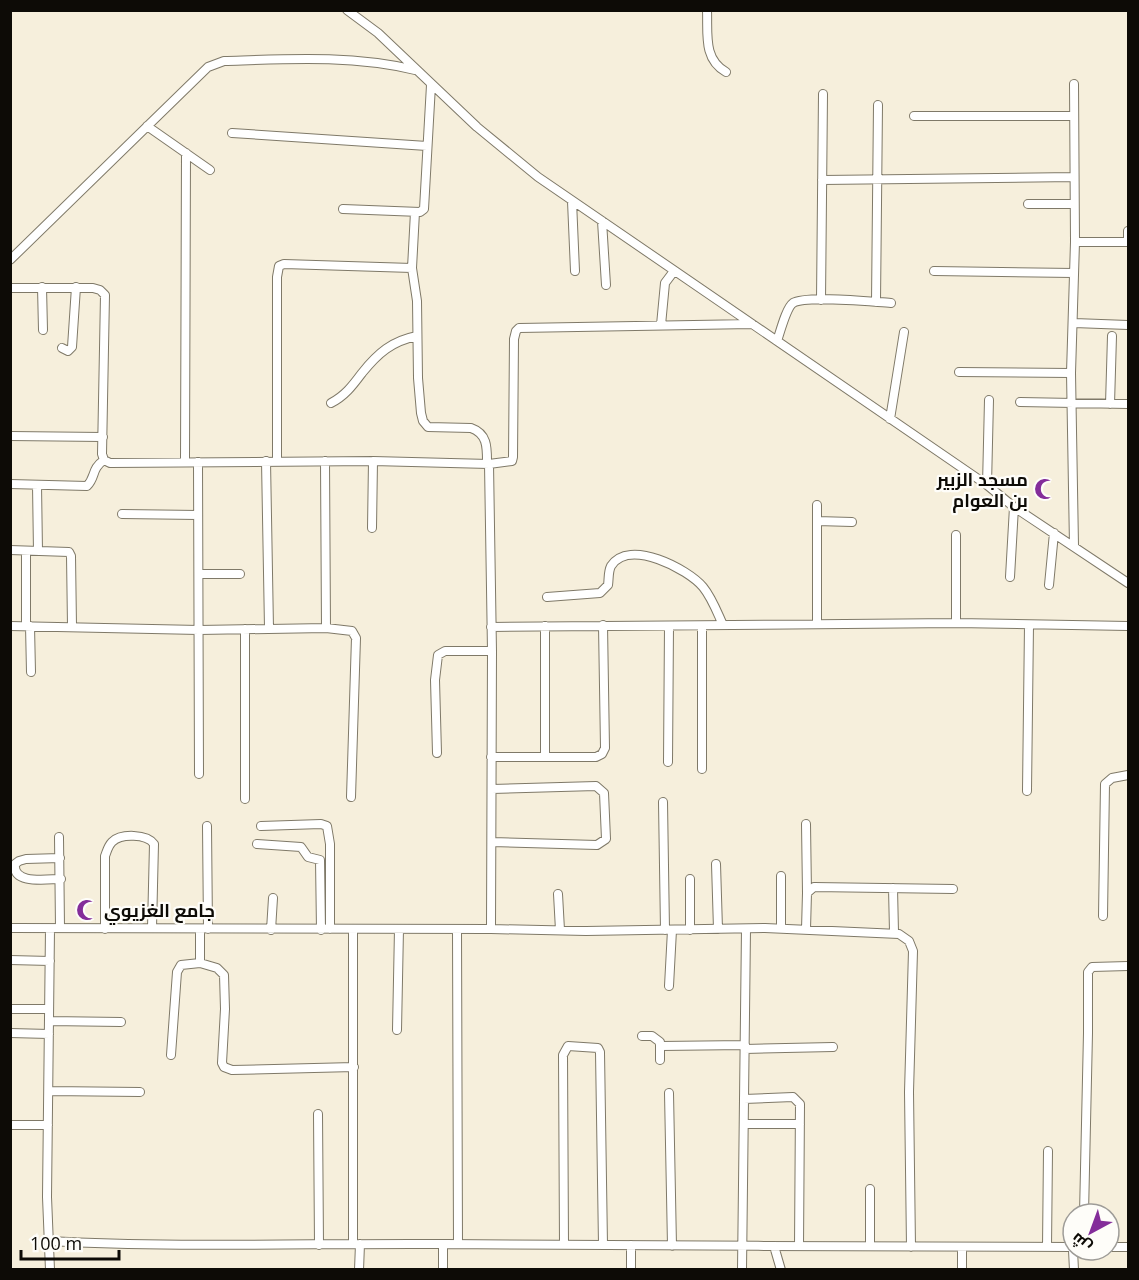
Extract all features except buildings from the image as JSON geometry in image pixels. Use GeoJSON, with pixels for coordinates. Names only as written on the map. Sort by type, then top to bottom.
{"type":"FeatureCollection","features":[{"type":"Feature","properties":{"kind":"street"},"geometry":{"type":"LineString","coordinates":[[347,10],[378,33],[431,85],[507,152],[572,201],[987,485],[1014,507],[1128,583]]}},
{"type":"Feature","properties":{"kind":"street"},"geometry":{"type":"LineString","coordinates":[[707,10],[708,52],[716,66],[726,72]]}},
{"type":"Feature","properties":{"kind":"street"},"geometry":{"type":"LineString","coordinates":[[10,260],[208,67],[224,61],[341,59],[380,62],[417,70]]}},
{"type":"Feature","properties":{"kind":"street"},"geometry":{"type":"LineString","coordinates":[[1074,84],[1075,242],[1071,373],[1074,546]]}},
{"type":"Feature","properties":{"kind":"street"},"geometry":{"type":"LineString","coordinates":[[343,209],[420,212],[424,209],[431,85]]}},
{"type":"Feature","properties":{"kind":"street"},"geometry":{"type":"LineString","coordinates":[[822,300],[823,94]]}},
{"type":"Feature","properties":{"kind":"street"},"geometry":{"type":"LineString","coordinates":[[876,302],[878,105]]}},
{"type":"Feature","properties":{"kind":"street"},"geometry":{"type":"LineString","coordinates":[[914,116],[1074,116]]}},
{"type":"Feature","properties":{"kind":"street"},"geometry":{"type":"LineString","coordinates":[[147,126],[210,170]]}},
{"type":"Feature","properties":{"kind":"street"},"geometry":{"type":"LineString","coordinates":[[232,133],[428,146]]}},
{"type":"Feature","properties":{"kind":"street"},"geometry":{"type":"LineString","coordinates":[[185,462],[186,153]]}},
{"type":"Feature","properties":{"kind":"street"},"geometry":{"type":"LineString","coordinates":[[822,180],[1074,177]]}},
{"type":"Feature","properties":{"kind":"street"},"geometry":{"type":"LineString","coordinates":[[572,201],[575,271]]}},
{"type":"Feature","properties":{"kind":"street"},"geometry":{"type":"LineString","coordinates":[[1028,204],[1074,204]]}},
{"type":"Feature","properties":{"kind":"street"},"geometry":{"type":"LineString","coordinates":[[415,212],[412,268],[417,301],[418,387],[423,421],[428,427],[477,430],[483,435],[487,445],[492,651],[491,928]]}},
{"type":"Feature","properties":{"kind":"street"},"geometry":{"type":"LineString","coordinates":[[602,221],[606,285]]}},
{"type":"Feature","properties":{"kind":"street"},"geometry":{"type":"LineString","coordinates":[[1075,242],[1128,242],[1128,231]]}},
{"type":"Feature","properties":{"kind":"street"},"geometry":{"type":"LineString","coordinates":[[277,461],[277,277],[279,266],[284,264],[412,268]]}},
{"type":"Feature","properties":{"kind":"street"},"geometry":{"type":"LineString","coordinates":[[661,325],[665,283],[674,271]]}},
{"type":"Feature","properties":{"kind":"street"},"geometry":{"type":"LineString","coordinates":[[934,271],[1074,273]]}},
{"type":"Feature","properties":{"kind":"street"},"geometry":{"type":"LineString","coordinates":[[42,287],[43,330]]}},
{"type":"Feature","properties":{"kind":"street"},"geometry":{"type":"LineString","coordinates":[[62,348],[68,351],[72,347],[76,287]]}},
{"type":"Feature","properties":{"kind":"street"},"geometry":{"type":"LineString","coordinates":[[10,288],[97,288],[105,295],[102,458],[110,463],[373,460],[508,463],[513,460],[514,339],[519,328],[752,324]]}},
{"type":"Feature","properties":{"kind":"street"},"geometry":{"type":"LineString","coordinates":[[777,341],[792,304],[822,300],[891,303]]}},
{"type":"Feature","properties":{"kind":"street"},"geometry":{"type":"LineString","coordinates":[[1074,323],[1128,325]]}},
{"type":"Feature","properties":{"kind":"street"},"geometry":{"type":"LineString","coordinates":[[890,419],[904,332]]}},
{"type":"Feature","properties":{"kind":"street"},"geometry":{"type":"LineString","coordinates":[[331,403],[342,397],[385,349],[400,340],[417,336]]}},
{"type":"Feature","properties":{"kind":"street"},"geometry":{"type":"LineString","coordinates":[[1110,404],[1112,336]]}},
{"type":"Feature","properties":{"kind":"street"},"geometry":{"type":"LineString","coordinates":[[959,372],[1071,373]]}},
{"type":"Feature","properties":{"kind":"street"},"geometry":{"type":"LineString","coordinates":[[987,485],[989,400]]}},
{"type":"Feature","properties":{"kind":"street"},"geometry":{"type":"LineString","coordinates":[[1020,402],[1128,404]]}},
{"type":"Feature","properties":{"kind":"street"},"geometry":{"type":"LineString","coordinates":[[10,436],[103,437]]}},
{"type":"Feature","properties":{"kind":"street"},"geometry":{"type":"LineString","coordinates":[[10,484],[87,486],[91,482],[94,468],[104,460]]}},
{"type":"Feature","properties":{"kind":"street"},"geometry":{"type":"LineString","coordinates":[[372,528],[373,460]]}},
{"type":"Feature","properties":{"kind":"street"},"geometry":{"type":"LineString","coordinates":[[266,461],[269,628]]}},
{"type":"Feature","properties":{"kind":"street"},"geometry":{"type":"LineString","coordinates":[[325,461],[326,628]]}},
{"type":"Feature","properties":{"kind":"street"},"geometry":{"type":"LineString","coordinates":[[198,462],[199,774]]}},
{"type":"Feature","properties":{"kind":"street"},"geometry":{"type":"LineString","coordinates":[[37,485],[38,551]]}},
{"type":"Feature","properties":{"kind":"street"},"geometry":{"type":"LineString","coordinates":[[817,505],[817,624]]}},
{"type":"Feature","properties":{"kind":"street"},"geometry":{"type":"LineString","coordinates":[[1010,577],[1014,507]]}},
{"type":"Feature","properties":{"kind":"street"},"geometry":{"type":"LineString","coordinates":[[122,514],[198,515]]}},
{"type":"Feature","properties":{"kind":"street"},"geometry":{"type":"LineString","coordinates":[[817,521],[852,522]]}},
{"type":"Feature","properties":{"kind":"street"},"geometry":{"type":"LineString","coordinates":[[1049,585],[1054,533]]}},
{"type":"Feature","properties":{"kind":"street"},"geometry":{"type":"LineString","coordinates":[[956,535],[956,623]]}},
{"type":"Feature","properties":{"kind":"street"},"geometry":{"type":"LineString","coordinates":[[10,550],[67,551],[70,554],[72,626]]}},
{"type":"Feature","properties":{"kind":"street"},"geometry":{"type":"LineString","coordinates":[[26,551],[31,672]]}},
{"type":"Feature","properties":{"kind":"street"},"geometry":{"type":"LineString","coordinates":[[547,597],[600,593],[608,585],[609,571],[614,563],[628,556],[648,556],[668,562],[703,586],[723,625]]}},
{"type":"Feature","properties":{"kind":"street"},"geometry":{"type":"LineString","coordinates":[[199,574],[240,574]]}},
{"type":"Feature","properties":{"kind":"street"},"geometry":{"type":"LineString","coordinates":[[491,627],[956,623],[1128,626]]}},
{"type":"Feature","properties":{"kind":"street"},"geometry":{"type":"LineString","coordinates":[[491,757],[596,757],[602,754],[605,748],[603,625]]}},
{"type":"Feature","properties":{"kind":"street"},"geometry":{"type":"LineString","coordinates":[[1027,791],[1029,625]]}},
{"type":"Feature","properties":{"kind":"street"},"geometry":{"type":"LineString","coordinates":[[10,626],[199,630],[348,629],[355,633],[356,638],[351,797]]}},
{"type":"Feature","properties":{"kind":"street"},"geometry":{"type":"LineString","coordinates":[[545,626],[545,757]]}},
{"type":"Feature","properties":{"kind":"street"},"geometry":{"type":"LineString","coordinates":[[668,762],[669,626]]}},
{"type":"Feature","properties":{"kind":"street"},"geometry":{"type":"LineString","coordinates":[[702,626],[702,769]]}},
{"type":"Feature","properties":{"kind":"street"},"geometry":{"type":"LineString","coordinates":[[245,629],[245,799]]}},
{"type":"Feature","properties":{"kind":"street"},"geometry":{"type":"LineString","coordinates":[[437,753],[435,680],[438,655],[445,651],[492,651]]}},
{"type":"Feature","properties":{"kind":"street"},"geometry":{"type":"LineString","coordinates":[[1103,916],[1106,784],[1112,778],[1128,775]]}},
{"type":"Feature","properties":{"kind":"street"},"geometry":{"type":"LineString","coordinates":[[492,789],[596,786],[601,788],[604,793],[606,839],[597,845],[492,842]]}},
{"type":"Feature","properties":{"kind":"street"},"geometry":{"type":"LineString","coordinates":[[663,802],[669,986]]}},
{"type":"Feature","properties":{"kind":"street"},"geometry":{"type":"LineString","coordinates":[[261,826],[321,824],[327,826],[330,844],[325,930]]}},
{"type":"Feature","properties":{"kind":"street"},"geometry":{"type":"LineString","coordinates":[[806,824],[806,929]]}},
{"type":"Feature","properties":{"kind":"street"},"geometry":{"type":"LineString","coordinates":[[200,963],[204,928],[207,826]]}},
{"type":"Feature","properties":{"kind":"street"},"geometry":{"type":"LineString","coordinates":[[59,837],[60,928]]}},
{"type":"Feature","properties":{"kind":"street"},"geometry":{"type":"LineString","coordinates":[[105,929],[105,856],[109,846],[115,840],[130,837],[150,838],[154,844],[152,928]]}},
{"type":"Feature","properties":{"kind":"street"},"geometry":{"type":"LineString","coordinates":[[257,844],[301,847],[308,857],[320,860],[325,930]]}},
{"type":"Feature","properties":{"kind":"street"},"geometry":{"type":"LineString","coordinates":[[60,858],[22,860],[15,864],[14,870],[17,875],[24,878],[61,879]]}},
{"type":"Feature","properties":{"kind":"street"},"geometry":{"type":"LineString","coordinates":[[716,864],[718,929]]}},
{"type":"Feature","properties":{"kind":"street"},"geometry":{"type":"LineString","coordinates":[[781,876],[781,928]]}},
{"type":"Feature","properties":{"kind":"street"},"geometry":{"type":"LineString","coordinates":[[690,879],[690,930]]}},
{"type":"Feature","properties":{"kind":"street"},"geometry":{"type":"LineString","coordinates":[[807,893],[814,887],[952,889]]}},
{"type":"Feature","properties":{"kind":"street"},"geometry":{"type":"LineString","coordinates":[[893,888],[894,932]]}},
{"type":"Feature","properties":{"kind":"street"},"geometry":{"type":"LineString","coordinates":[[558,894],[560,930]]}},
{"type":"Feature","properties":{"kind":"street"},"geometry":{"type":"LineString","coordinates":[[271,930],[273,898]]}},
{"type":"Feature","properties":{"kind":"street"},"geometry":{"type":"LineString","coordinates":[[10,928],[690,930],[781,928],[894,932],[909,940],[913,951],[909,1045],[911,1247]]}},
{"type":"Feature","properties":{"kind":"street"},"geometry":{"type":"LineString","coordinates":[[50,928],[47,1197],[50,1269]]}},
{"type":"Feature","properties":{"kind":"street"},"geometry":{"type":"LineString","coordinates":[[742,1269],[746,928]]}},
{"type":"Feature","properties":{"kind":"street"},"geometry":{"type":"LineString","coordinates":[[353,929],[356,1244],[359,1269]]}},
{"type":"Feature","properties":{"kind":"street"},"geometry":{"type":"LineString","coordinates":[[397,1030],[399,929]]}},
{"type":"Feature","properties":{"kind":"street"},"geometry":{"type":"LineString","coordinates":[[457,929],[458,1244]]}},
{"type":"Feature","properties":{"kind":"street"},"geometry":{"type":"LineString","coordinates":[[10,960],[50,961]]}},
{"type":"Feature","properties":{"kind":"street"},"geometry":{"type":"LineString","coordinates":[[171,1054],[177,972],[181,965],[200,963],[217,968],[224,975],[222,1063],[224,1067],[232,1070],[354,1067]]}},
{"type":"Feature","properties":{"kind":"street"},"geometry":{"type":"LineString","coordinates":[[1084,1202],[1088,972],[1092,967],[1128,966]]}},
{"type":"Feature","properties":{"kind":"street"},"geometry":{"type":"LineString","coordinates":[[10,1009],[49,1009]]}},
{"type":"Feature","properties":{"kind":"street"},"geometry":{"type":"LineString","coordinates":[[49,1021],[121,1022]]}},
{"type":"Feature","properties":{"kind":"street"},"geometry":{"type":"LineString","coordinates":[[10,1033],[49,1034]]}},
{"type":"Feature","properties":{"kind":"street"},"geometry":{"type":"LineString","coordinates":[[642,1036],[657,1038],[661,1046],[660,1060]]}},
{"type":"Feature","properties":{"kind":"street"},"geometry":{"type":"LineString","coordinates":[[564,1245],[563,1055],[568,1046],[593,1046],[600,1052],[603,1245]]}},
{"type":"Feature","properties":{"kind":"street"},"geometry":{"type":"LineString","coordinates":[[661,1046],[833,1047]]}},
{"type":"Feature","properties":{"kind":"street"},"geometry":{"type":"LineString","coordinates":[[49,1091],[140,1092]]}},
{"type":"Feature","properties":{"kind":"street"},"geometry":{"type":"LineString","coordinates":[[669,1093],[672,1245]]}},
{"type":"Feature","properties":{"kind":"street"},"geometry":{"type":"LineString","coordinates":[[744,1099],[793,1097],[800,1104],[799,1246]]}},
{"type":"Feature","properties":{"kind":"street"},"geometry":{"type":"LineString","coordinates":[[318,1114],[319,1245]]}},
{"type":"Feature","properties":{"kind":"street"},"geometry":{"type":"LineString","coordinates":[[744,1124],[800,1124]]}},
{"type":"Feature","properties":{"kind":"street"},"geometry":{"type":"LineString","coordinates":[[10,1125],[48,1125]]}},
{"type":"Feature","properties":{"kind":"street"},"geometry":{"type":"LineString","coordinates":[[1047,1247],[1048,1151]]}},
{"type":"Feature","properties":{"kind":"street"},"geometry":{"type":"LineString","coordinates":[[870,1189],[870,1246]]}},
{"type":"Feature","properties":{"kind":"street"},"geometry":{"type":"LineString","coordinates":[[49,1241],[208,1245],[458,1244],[1061,1248]]}},
{"type":"Feature","properties":{"kind":"street"},"geometry":{"type":"LineString","coordinates":[[443,1244],[443,1269]]}},
{"type":"Feature","properties":{"kind":"street"},"geometry":{"type":"LineString","coordinates":[[631,1245],[631,1269]]}},
{"type":"Feature","properties":{"kind":"street"},"geometry":{"type":"LineString","coordinates":[[774,1246],[781,1269]]}},
{"type":"Feature","properties":{"kind":"street"},"geometry":{"type":"LineString","coordinates":[[962,1247],[962,1269]]}},
{"type":"Feature","properties":{"kind":"place","name":"مسجد الزبير بن العوام"},"geometry":{"type":"Point","coordinates":[1045,489]}},
{"type":"Feature","properties":{"kind":"place","name":"جامع الغزيوي"},"geometry":{"type":"Point","coordinates":[87,910]}}]}
